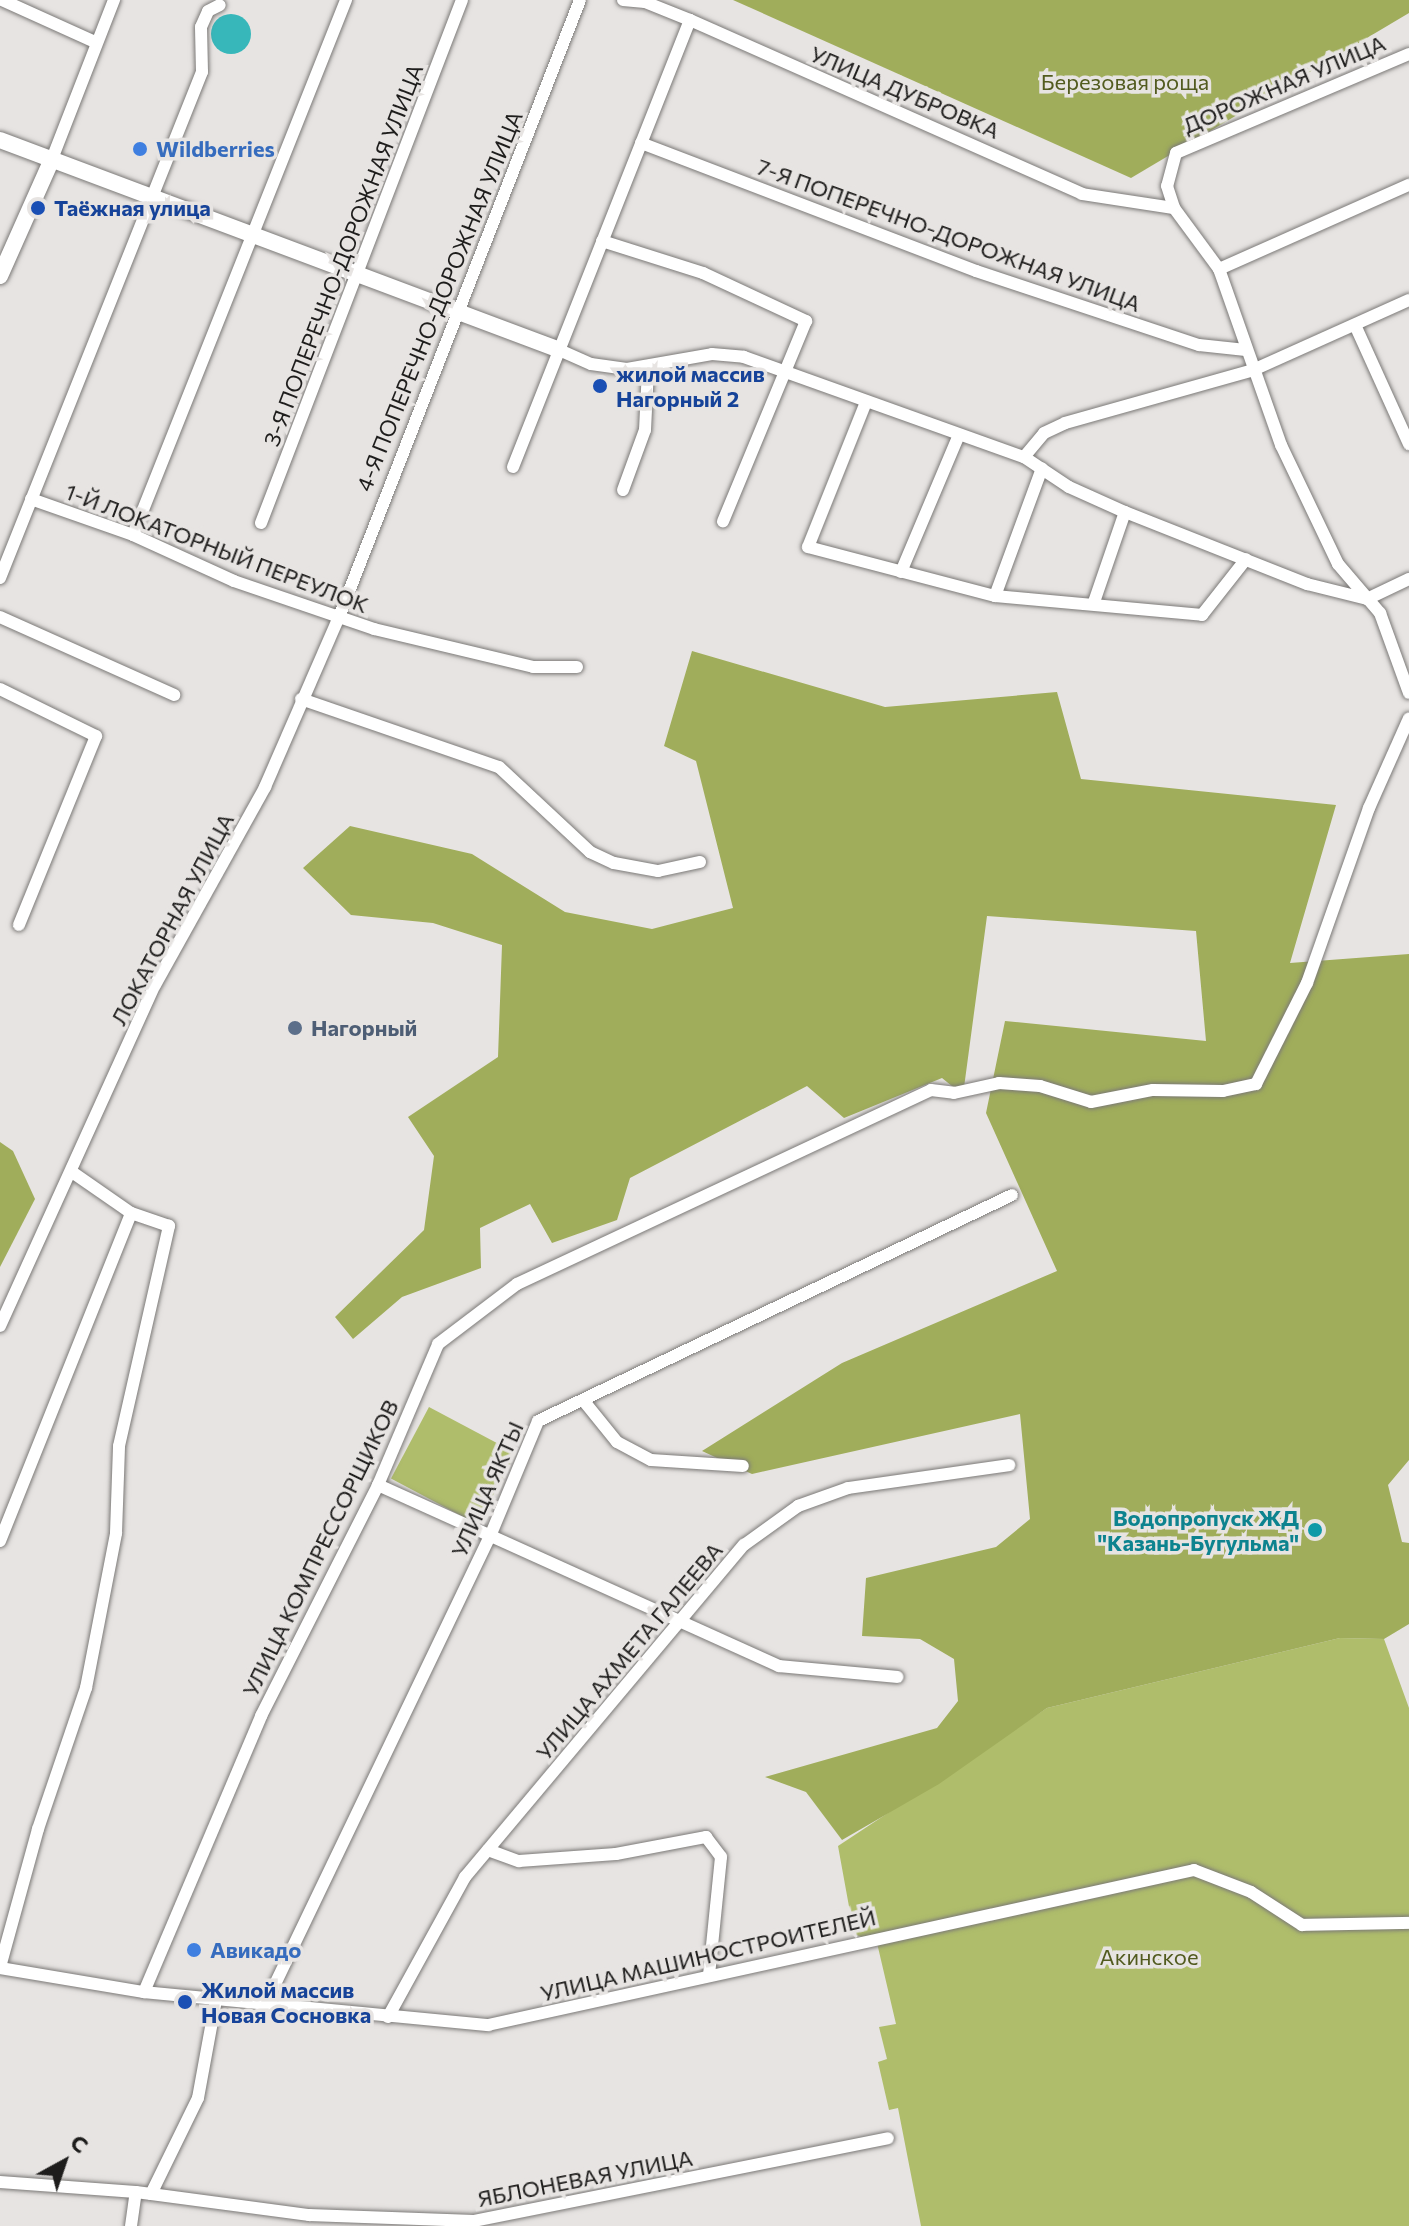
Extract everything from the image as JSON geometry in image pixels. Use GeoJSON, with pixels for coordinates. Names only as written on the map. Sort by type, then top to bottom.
{"type":"FeatureCollection","features":[{"type":"Feature","properties":{"kind":"street"},"geometry":{"type":"LineString","coordinates":[[2,0],[95,42]]}},
{"type":"Feature","properties":{"kind":"street"},"geometry":{"type":"LineString","coordinates":[[0,276],[52,159],[95,42],[114,0]]}},
{"type":"Feature","properties":{"kind":"street"},"geometry":{"type":"LineString","coordinates":[[133,535],[250,232],[346,0]]}},
{"type":"Feature","properties":{"kind":"street","name":"3-Я ПОПЕРЕЧНО-ДОРОЖНАЯ УЛИЦА"},"geometry":{"type":"LineString","coordinates":[[261,523],[462,0]]}},
{"type":"Feature","properties":{"kind":"street","name":"4-Я ПОПЕРЕЧНО-ДОРОЖНАЯ УЛИЦА"},"geometry":{"type":"LineString","coordinates":[[339,617],[580,0]]}},
{"type":"Feature","properties":{"kind":"street","name":"УЛИЦА ДУБРОВКА"},"geometry":{"type":"LineString","coordinates":[[623,0],[690,20],[1082,194],[1174,208]]}},
{"type":"Feature","properties":{"kind":"street"},"geometry":{"type":"LineString","coordinates":[[0,578],[202,72],[201,27],[208,11],[220,5]]}},
{"type":"Feature","properties":{"kind":"street"},"geometry":{"type":"LineString","coordinates":[[513,467],[557,349],[690,20]]}},
{"type":"Feature","properties":{"kind":"street","name":"ДОРОЖНАЯ УЛИЦА"},"geometry":{"type":"LineString","coordinates":[[1174,208],[1167,186],[1176,153],[1409,54]]}},
{"type":"Feature","properties":{"kind":"street"},"geometry":{"type":"LineString","coordinates":[[0,140],[458,310],[591,364],[648,368],[712,354],[785,370],[958,437],[1024,457],[1069,487],[1307,584],[1367,599],[1409,579]]}},
{"type":"Feature","properties":{"kind":"street","name":"7-Я ПОПЕРЕЧНО-ДОРОЖНАЯ УЛИЦА"},"geometry":{"type":"LineString","coordinates":[[641,143],[976,271],[1199,345],[1246,350]]}},
{"type":"Feature","properties":{"kind":"street"},"geometry":{"type":"LineString","coordinates":[[1219,269],[1409,185]]}},
{"type":"Feature","properties":{"kind":"street"},"geometry":{"type":"LineString","coordinates":[[1174,208],[1219,269],[1281,445],[1338,564],[1380,613],[1409,693]]}},
{"type":"Feature","properties":{"kind":"street"},"geometry":{"type":"LineString","coordinates":[[602,241],[703,273],[806,321],[723,521]]}},
{"type":"Feature","properties":{"kind":"street"},"geometry":{"type":"LineString","coordinates":[[1024,457],[1044,433],[1065,423],[1253,370],[1409,300]]}},
{"type":"Feature","properties":{"kind":"street"},"geometry":{"type":"LineString","coordinates":[[1355,325],[1409,444]]}},
{"type":"Feature","properties":{"kind":"street"},"geometry":{"type":"LineString","coordinates":[[623,490],[645,430],[648,368]]}},
{"type":"Feature","properties":{"kind":"street"},"geometry":{"type":"LineString","coordinates":[[866,402],[808,547],[995,596],[1094,602],[1202,615],[1246,559]]}},
{"type":"Feature","properties":{"kind":"street"},"geometry":{"type":"LineString","coordinates":[[901,572],[958,437]]}},
{"type":"Feature","properties":{"kind":"street"},"geometry":{"type":"LineString","coordinates":[[995,596],[1042,468]]}},
{"type":"Feature","properties":{"kind":"street","name":"1-Й ЛОКАТОРНЫЙ ПЕРЕУЛОК"},"geometry":{"type":"LineString","coordinates":[[31,499],[133,535],[234,581],[339,617],[533,667],[577,667]]}},
{"type":"Feature","properties":{"kind":"street"},"geometry":{"type":"LineString","coordinates":[[1094,602],[1125,512]]}},
{"type":"Feature","properties":{"kind":"street"},"geometry":{"type":"LineString","coordinates":[[0,535],[13,541]]}},
{"type":"Feature","properties":{"kind":"street"},"geometry":{"type":"LineString","coordinates":[[0,617],[174,695]]}},
{"type":"Feature","properties":{"kind":"street","name":"ЛОКАТОРНАЯ УЛИЦА"},"geometry":{"type":"LineString","coordinates":[[0,1326],[155,985],[265,787],[339,617]]}},
{"type":"Feature","properties":{"kind":"street"},"geometry":{"type":"LineString","coordinates":[[0,689],[96,736],[19,925]]}},
{"type":"Feature","properties":{"kind":"street"},"geometry":{"type":"LineString","coordinates":[[301,699],[499,767],[590,852],[614,863],[658,871],[700,862]]}},
{"type":"Feature","properties":{"kind":"street","name":"УЛИЦА КОМПРЕССОРЩИКОВ"},"geometry":{"type":"LineString","coordinates":[[144,1992],[261,1716],[378,1485],[438,1344],[517,1284],[931,1090],[954,1093],[999,1083],[1040,1086],[1091,1102],[1153,1090],[1223,1091],[1256,1084],[1307,983],[1369,808],[1409,718]]}},
{"type":"Feature","properties":{"kind":"street"},"geometry":{"type":"LineString","coordinates":[[0,1968],[38,1829],[86,1688],[116,1533],[119,1446],[169,1226],[131,1213],[72,1172]]}},
{"type":"Feature","properties":{"kind":"street","name":"УЛИЦА ЯКТЫ"},"geometry":{"type":"LineString","coordinates":[[266,2003],[491,1534],[538,1421],[1012,1195]]}},
{"type":"Feature","properties":{"kind":"street"},"geometry":{"type":"LineString","coordinates":[[0,1541],[131,1213]]}},
{"type":"Feature","properties":{"kind":"street"},"geometry":{"type":"LineString","coordinates":[[583,1400],[617,1442],[651,1460],[743,1466]]}},
{"type":"Feature","properties":{"kind":"street","name":"УЛИЦА АХМЕТА ГАЛЕЕВА"},"geometry":{"type":"LineString","coordinates":[[388,2017],[465,1877],[744,1545],[798,1506],[848,1488],[1009,1465]]}},
{"type":"Feature","properties":{"kind":"street"},"geometry":{"type":"LineString","coordinates":[[378,1485],[779,1666],[897,1677]]}},
{"type":"Feature","properties":{"kind":"street"},"geometry":{"type":"LineString","coordinates":[[488,1850],[533,1860],[616,1854],[706,1837],[721,1857],[709,1975]]}},
{"type":"Feature","properties":{"kind":"street","name":"УЛИЦА МАШИНОСТРОИТЕЛЕЙ"},"geometry":{"type":"LineString","coordinates":[[0,1968],[144,1992],[488,2025],[1194,1870],[1251,1892],[1302,1925],[1317,1929],[1409,1923]]}},
{"type":"Feature","properties":{"kind":"street"},"geometry":{"type":"LineString","coordinates":[[151,2194],[198,2098],[216,2000]]}},
{"type":"Feature","properties":{"kind":"street","name":"ЯБЛОНЕВАЯ УЛИЦА"},"geometry":{"type":"LineString","coordinates":[[0,2182],[136,2192],[309,2215],[474,2221],[888,2138]]}},
{"type":"Feature","properties":{"kind":"street"},"geometry":{"type":"LineString","coordinates":[[131,2226],[136,2192]]}},
{"type":"Feature","properties":{"kind":"green space","name":"Березовая роща"},"geometry":{"type":"Polygon","coordinates":[[[733,0],[1409,0],[1409,13],[1131,178],[733,0]]]}},
{"type":"Feature","properties":{"kind":"green space"},"geometry":{"type":"Polygon","coordinates":[[[692,651],[885,707],[1057,692],[1081,779],[1336,805],[1290,963],[1409,954],[1409,1460],[1388,1485],[1402,1542],[1409,1543],[1409,1624],[1384,1639],[1340,1638],[1047,1708],[939,1784],[842,1840],[806,1792],[765,1777],[937,1728],[958,1701],[954,1659],[920,1639],[862,1636],[866,1578],[996,1547],[1030,1519],[1020,1414],[752,1474],[702,1451],[842,1363],[1057,1271],[986,1113],[1005,1021],[1206,1041],[1196,931],[987,916],[963,1095],[942,1078],[844,1118],[807,1086],[630,1178],[617,1220],[552,1243],[530,1204],[480,1228],[481,1268],[402,1297],[353,1339],[335,1317],[424,1230],[434,1156],[408,1117],[498,1057],[502,945],[433,923],[351,915],[303,868],[350,826],[472,854],[565,912],[652,929],[733,908],[696,761],[664,746],[692,651]]]}},
{"type":"Feature","properties":{"kind":"green space"},"geometry":{"type":"Polygon","coordinates":[[[0,1142],[13,1151],[35,1199],[0,1267],[0,1142]]]}},
{"type":"Feature","properties":{"kind":"green space"},"geometry":{"type":"Polygon","coordinates":[[[429,1407],[516,1453],[478,1525],[391,1479],[429,1407]]]}},
{"type":"Feature","properties":{"kind":"green space","name":"Акинское"},"geometry":{"type":"Polygon","coordinates":[[[1340,1638],[1384,1639],[1409,1708],[1409,2226],[921,2226],[898,2108],[889,2110],[878,2062],[887,2059],[879,2027],[896,2024],[877,1943],[854,1934],[838,1846],[1047,1708],[1340,1638]]]}},
{"type":"Feature","properties":{"kind":"water"},"geometry":{"type":"Polygon","coordinates":[[[231,14],[245,20],[251,34],[245,48],[231,54],[217,48],[211,34],[217,20],[231,14]]]}},
{"type":"Feature","properties":{"kind":"place","name":"Wildberries"},"geometry":{"type":"Point","coordinates":[140,149]}},
{"type":"Feature","properties":{"kind":"place","name":"Таёжная улица"},"geometry":{"type":"Point","coordinates":[38,208]}},
{"type":"Feature","properties":{"kind":"place","name":"жилой массив Нагорный 2"},"geometry":{"type":"Point","coordinates":[600,386]}},
{"type":"Feature","properties":{"kind":"place","name":"Нагорный"},"geometry":{"type":"Point","coordinates":[295,1028]}},
{"type":"Feature","properties":{"kind":"place","name":"Водопропуск ЖД \"Казань-Бугульма\""},"geometry":{"type":"Point","coordinates":[1315,1530]}},
{"type":"Feature","properties":{"kind":"place","name":"Авикадо"},"geometry":{"type":"Point","coordinates":[194,1950]}},
{"type":"Feature","properties":{"kind":"place","name":"Жилой массив Новая Сосновка"},"geometry":{"type":"Point","coordinates":[185,2002]}}]}
